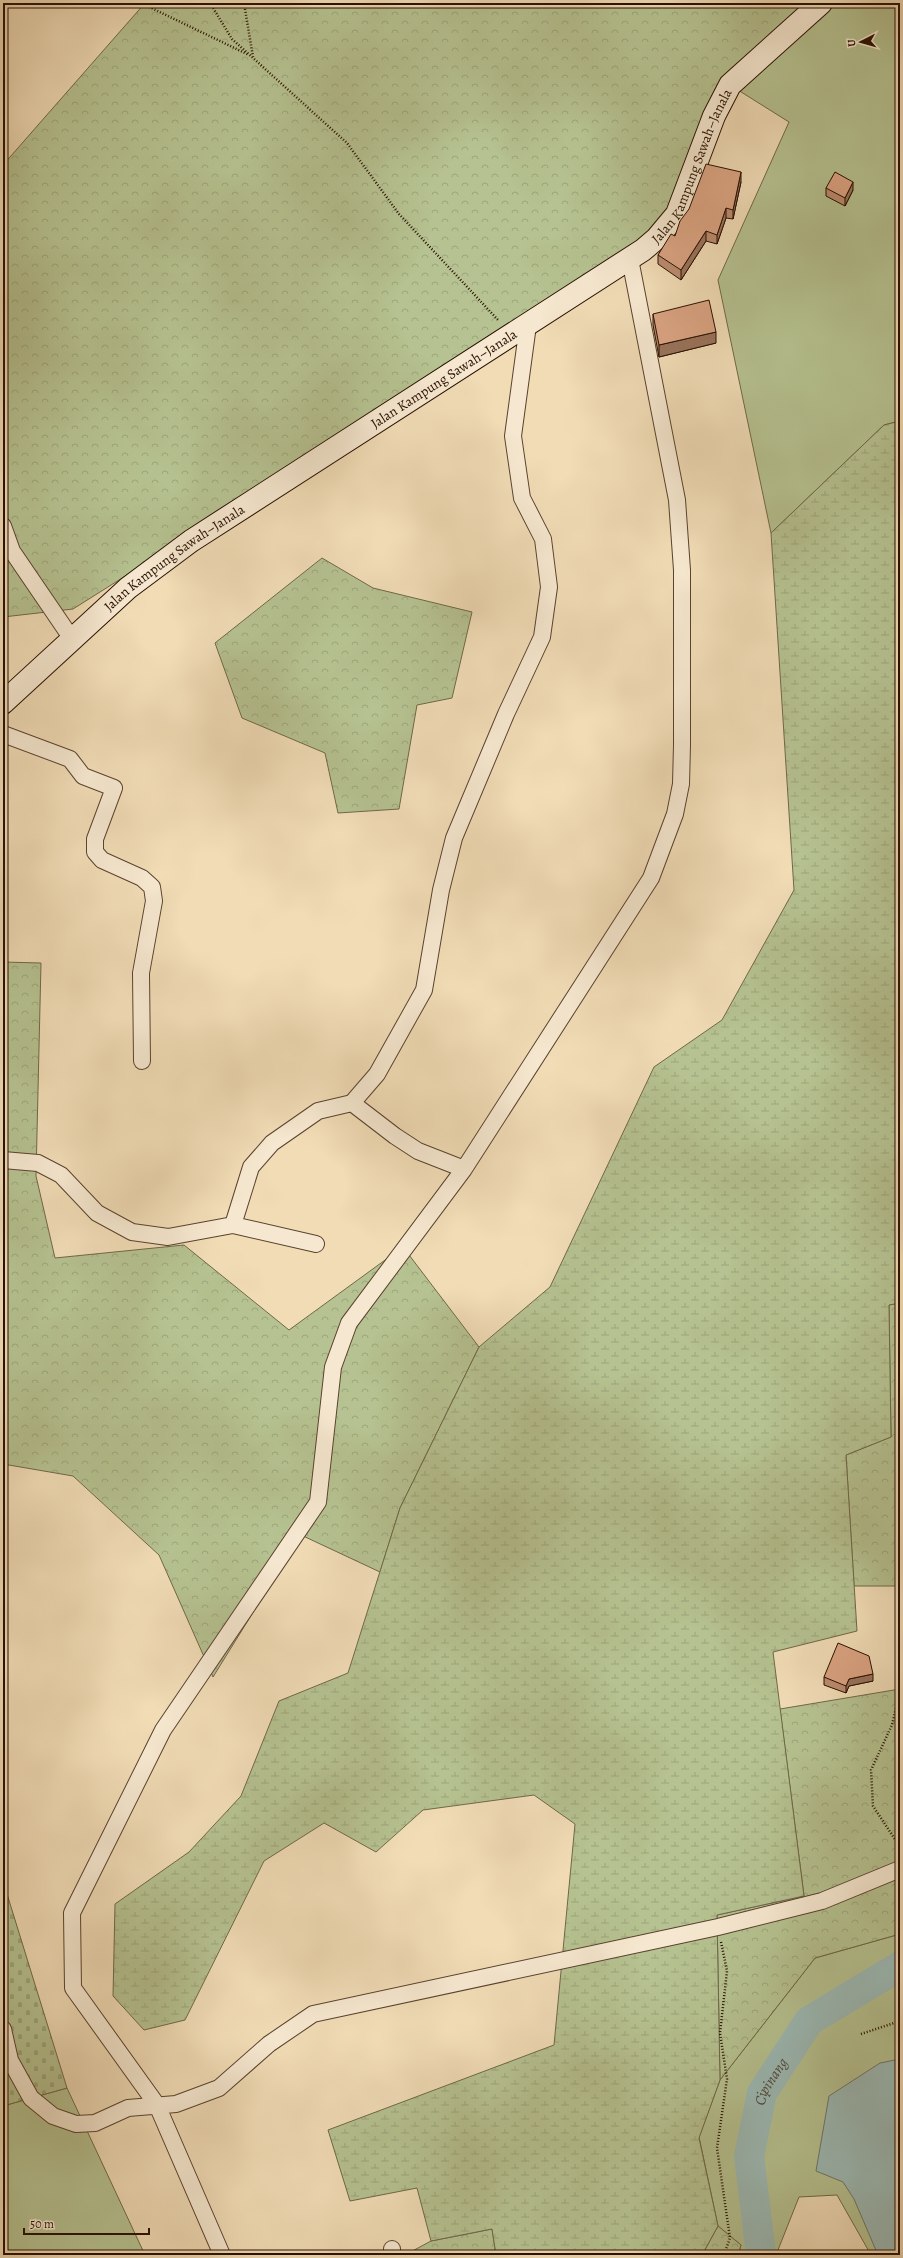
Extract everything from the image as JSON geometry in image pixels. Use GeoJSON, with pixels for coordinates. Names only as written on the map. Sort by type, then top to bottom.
{"type":"FeatureCollection","features":[{"type":"Feature","properties":{"kind":"main road","name":"Jalan Kampung Sawah–Janala"},"geometry":{"type":"LineString","coordinates":[[3,703],[128,588],[191,541],[630,259],[657,238],[676,214],[714,116],[730,84],[821,3]]}},
{"type":"Feature","properties":{"kind":"street"},"geometry":{"type":"LineString","coordinates":[[222,2255],[157,2105],[73,1988],[72,1913],[163,1730],[318,1502],[333,1367],[349,1323],[464,1169],[651,878],[675,814],[681,784],[682,570],[677,500],[630,259]]}},
{"type":"Feature","properties":{"kind":"street"},"geometry":{"type":"LineString","coordinates":[[233,1225],[252,1167],[272,1143],[318,1111],[352,1103],[377,1074],[424,990],[441,890],[454,838],[506,714],[542,637],[547,614],[549,587],[543,538],[522,498],[513,436],[520,330]]}},
{"type":"Feature","properties":{"kind":"street"},"geometry":{"type":"LineString","coordinates":[[3,526],[12,551],[72,639]]}},
{"type":"Feature","properties":{"kind":"street"},"geometry":{"type":"LineString","coordinates":[[3,734],[70,759],[83,776],[114,788],[95,839],[95,852],[102,860],[142,878],[152,887],[154,901],[141,972],[142,1061]]}},
{"type":"Feature","properties":{"kind":"street"},"geometry":{"type":"LineString","coordinates":[[352,1103],[395,1136],[418,1151],[464,1169]]}},
{"type":"Feature","properties":{"kind":"street"},"geometry":{"type":"LineString","coordinates":[[3,1160],[38,1163],[61,1175],[97,1213],[132,1232],[168,1237],[233,1225],[316,1244]]}},
{"type":"Feature","properties":{"kind":"street"},"geometry":{"type":"LineString","coordinates":[[3,2029],[10,2060],[31,2098],[53,2116],[76,2124],[95,2123],[128,2108],[176,2104],[220,2088],[269,2044],[313,2014],[718,1927],[822,1902],[900,1869]]}},
{"type":"Feature","properties":{"kind":"path"},"geometry":{"type":"LineString","coordinates":[[141,3],[253,57]]}},
{"type":"Feature","properties":{"kind":"path"},"geometry":{"type":"LineString","coordinates":[[210,3],[232,39],[347,143],[399,214],[520,330]]}},
{"type":"Feature","properties":{"kind":"path"},"geometry":{"type":"LineString","coordinates":[[244,3],[253,57]]}},
{"type":"Feature","properties":{"kind":"path"},"geometry":{"type":"LineString","coordinates":[[900,1691],[892,1725],[870,1770],[873,1806],[900,1847]]}},
{"type":"Feature","properties":{"kind":"path"},"geometry":{"type":"LineString","coordinates":[[718,1927],[727,1971],[720,2033],[727,2079],[717,2148],[730,2238],[724,2255]]}},
{"type":"Feature","properties":{"kind":"path"},"geometry":{"type":"LineString","coordinates":[[860,2034],[900,2021]]}},
{"type":"Feature","properties":{"kind":"green space"},"geometry":{"type":"Polygon","coordinates":[[[145,3],[826,3],[730,85],[688,184],[643,250],[73,609],[3,617],[3,165],[145,3]]]}},
{"type":"Feature","properties":{"kind":"green space"},"geometry":{"type":"Polygon","coordinates":[[[826,3],[900,3],[900,421],[884,425],[771,533],[718,280],[789,122],[730,85],[826,3]]]}},
{"type":"Feature","properties":{"kind":"green space"},"geometry":{"type":"Polygon","coordinates":[[[900,421],[900,1303],[889,1305],[891,1437],[846,1455],[857,1631],[773,1652],[804,1896],[717,1915],[720,2080],[699,2138],[718,2226],[702,2255],[496,2255],[492,2229],[431,2241],[417,2188],[350,2201],[328,2130],[554,2045],[575,1824],[534,1795],[423,1810],[376,1852],[324,1823],[264,1861],[185,2020],[144,2030],[113,1996],[115,1904],[189,1852],[241,1796],[279,1701],[348,1673],[400,1508],[479,1347],[550,1287],[654,1067],[722,1020],[794,890],[771,533],[884,425],[900,421]]]}},
{"type":"Feature","properties":{"kind":"green space"},"geometry":{"type":"Polygon","coordinates":[[[322,558],[373,588],[472,612],[452,698],[417,705],[399,809],[338,813],[325,753],[242,718],[215,643],[322,558]]]}},
{"type":"Feature","properties":{"kind":"green space"},"geometry":{"type":"Polygon","coordinates":[[[3,962],[41,963],[36,1176],[55,1258],[184,1245],[289,1330],[403,1247],[479,1347],[400,1508],[380,1572],[301,1535],[213,1677],[159,1555],[73,1476],[3,1464],[3,962]]]}},
{"type":"Feature","properties":{"kind":"green space"},"geometry":{"type":"Polygon","coordinates":[[[900,1303],[900,1586],[854,1586],[846,1455],[891,1437],[889,1305],[900,1303]]]}},
{"type":"Feature","properties":{"kind":"green space"},"geometry":{"type":"Polygon","coordinates":[[[900,1689],[900,1934],[815,1958],[720,2080],[717,1915],[804,1896],[780,1709],[900,1689]]]}},
{"type":"Feature","properties":{"kind":"green space"},"geometry":{"type":"Polygon","coordinates":[[[3,1881],[67,2088],[3,2106],[3,1881]]]}},
{"type":"Feature","properties":{"kind":"green space"},"geometry":{"type":"Polygon","coordinates":[[[900,1934],[900,2255],[871,2255],[837,2195],[799,2197],[776,2255],[738,2255],[741,2245],[718,2226],[699,2137],[720,2080],[815,1958],[900,1934]]]}},
{"type":"Feature","properties":{"kind":"green space"},"geometry":{"type":"Polygon","coordinates":[[[67,2088],[145,2255],[3,2255],[3,2106],[67,2088]]]}},
{"type":"Feature","properties":{"kind":"green space"},"geometry":{"type":"Polygon","coordinates":[[[718,2226],[741,2245],[738,2255],[702,2255],[718,2226]]]}},
{"type":"Feature","properties":{"kind":"green space"},"geometry":{"type":"Polygon","coordinates":[[[492,2229],[496,2255],[405,2255],[431,2241],[492,2229]]]}},
{"type":"Feature","properties":{"kind":"water"},"geometry":{"type":"Polygon","coordinates":[[[900,2059],[900,2255],[878,2255],[854,2199],[843,2182],[816,2171],[829,2096],[880,2063],[900,2059]]]}},
{"type":"Feature","properties":{"kind":"building"},"geometry":{"type":"Polygon","coordinates":[[[706,164],[741,172],[733,210],[726,208],[717,235],[706,231],[681,270],[658,255],[671,234],[675,236],[680,221],[689,209],[706,164]]]}},
{"type":"Feature","properties":{"kind":"building"},"geometry":{"type":"Polygon","coordinates":[[[835,172],[853,182],[845,198],[826,188],[835,172]]]}},
{"type":"Feature","properties":{"kind":"building"},"geometry":{"type":"Polygon","coordinates":[[[709,300],[716,332],[659,345],[653,314],[709,300]]]}},
{"type":"Feature","properties":{"kind":"building"},"geometry":{"type":"Polygon","coordinates":[[[838,1643],[869,1656],[873,1674],[849,1679],[846,1686],[824,1677],[838,1643]]]}},
{"type":"Feature","properties":{"kind":"waterway","name":"Cipinang"},"geometry":{"type":"LineString","coordinates":[[761,2255],[749,2156],[762,2093],[809,2021],[900,1966]]}}]}
